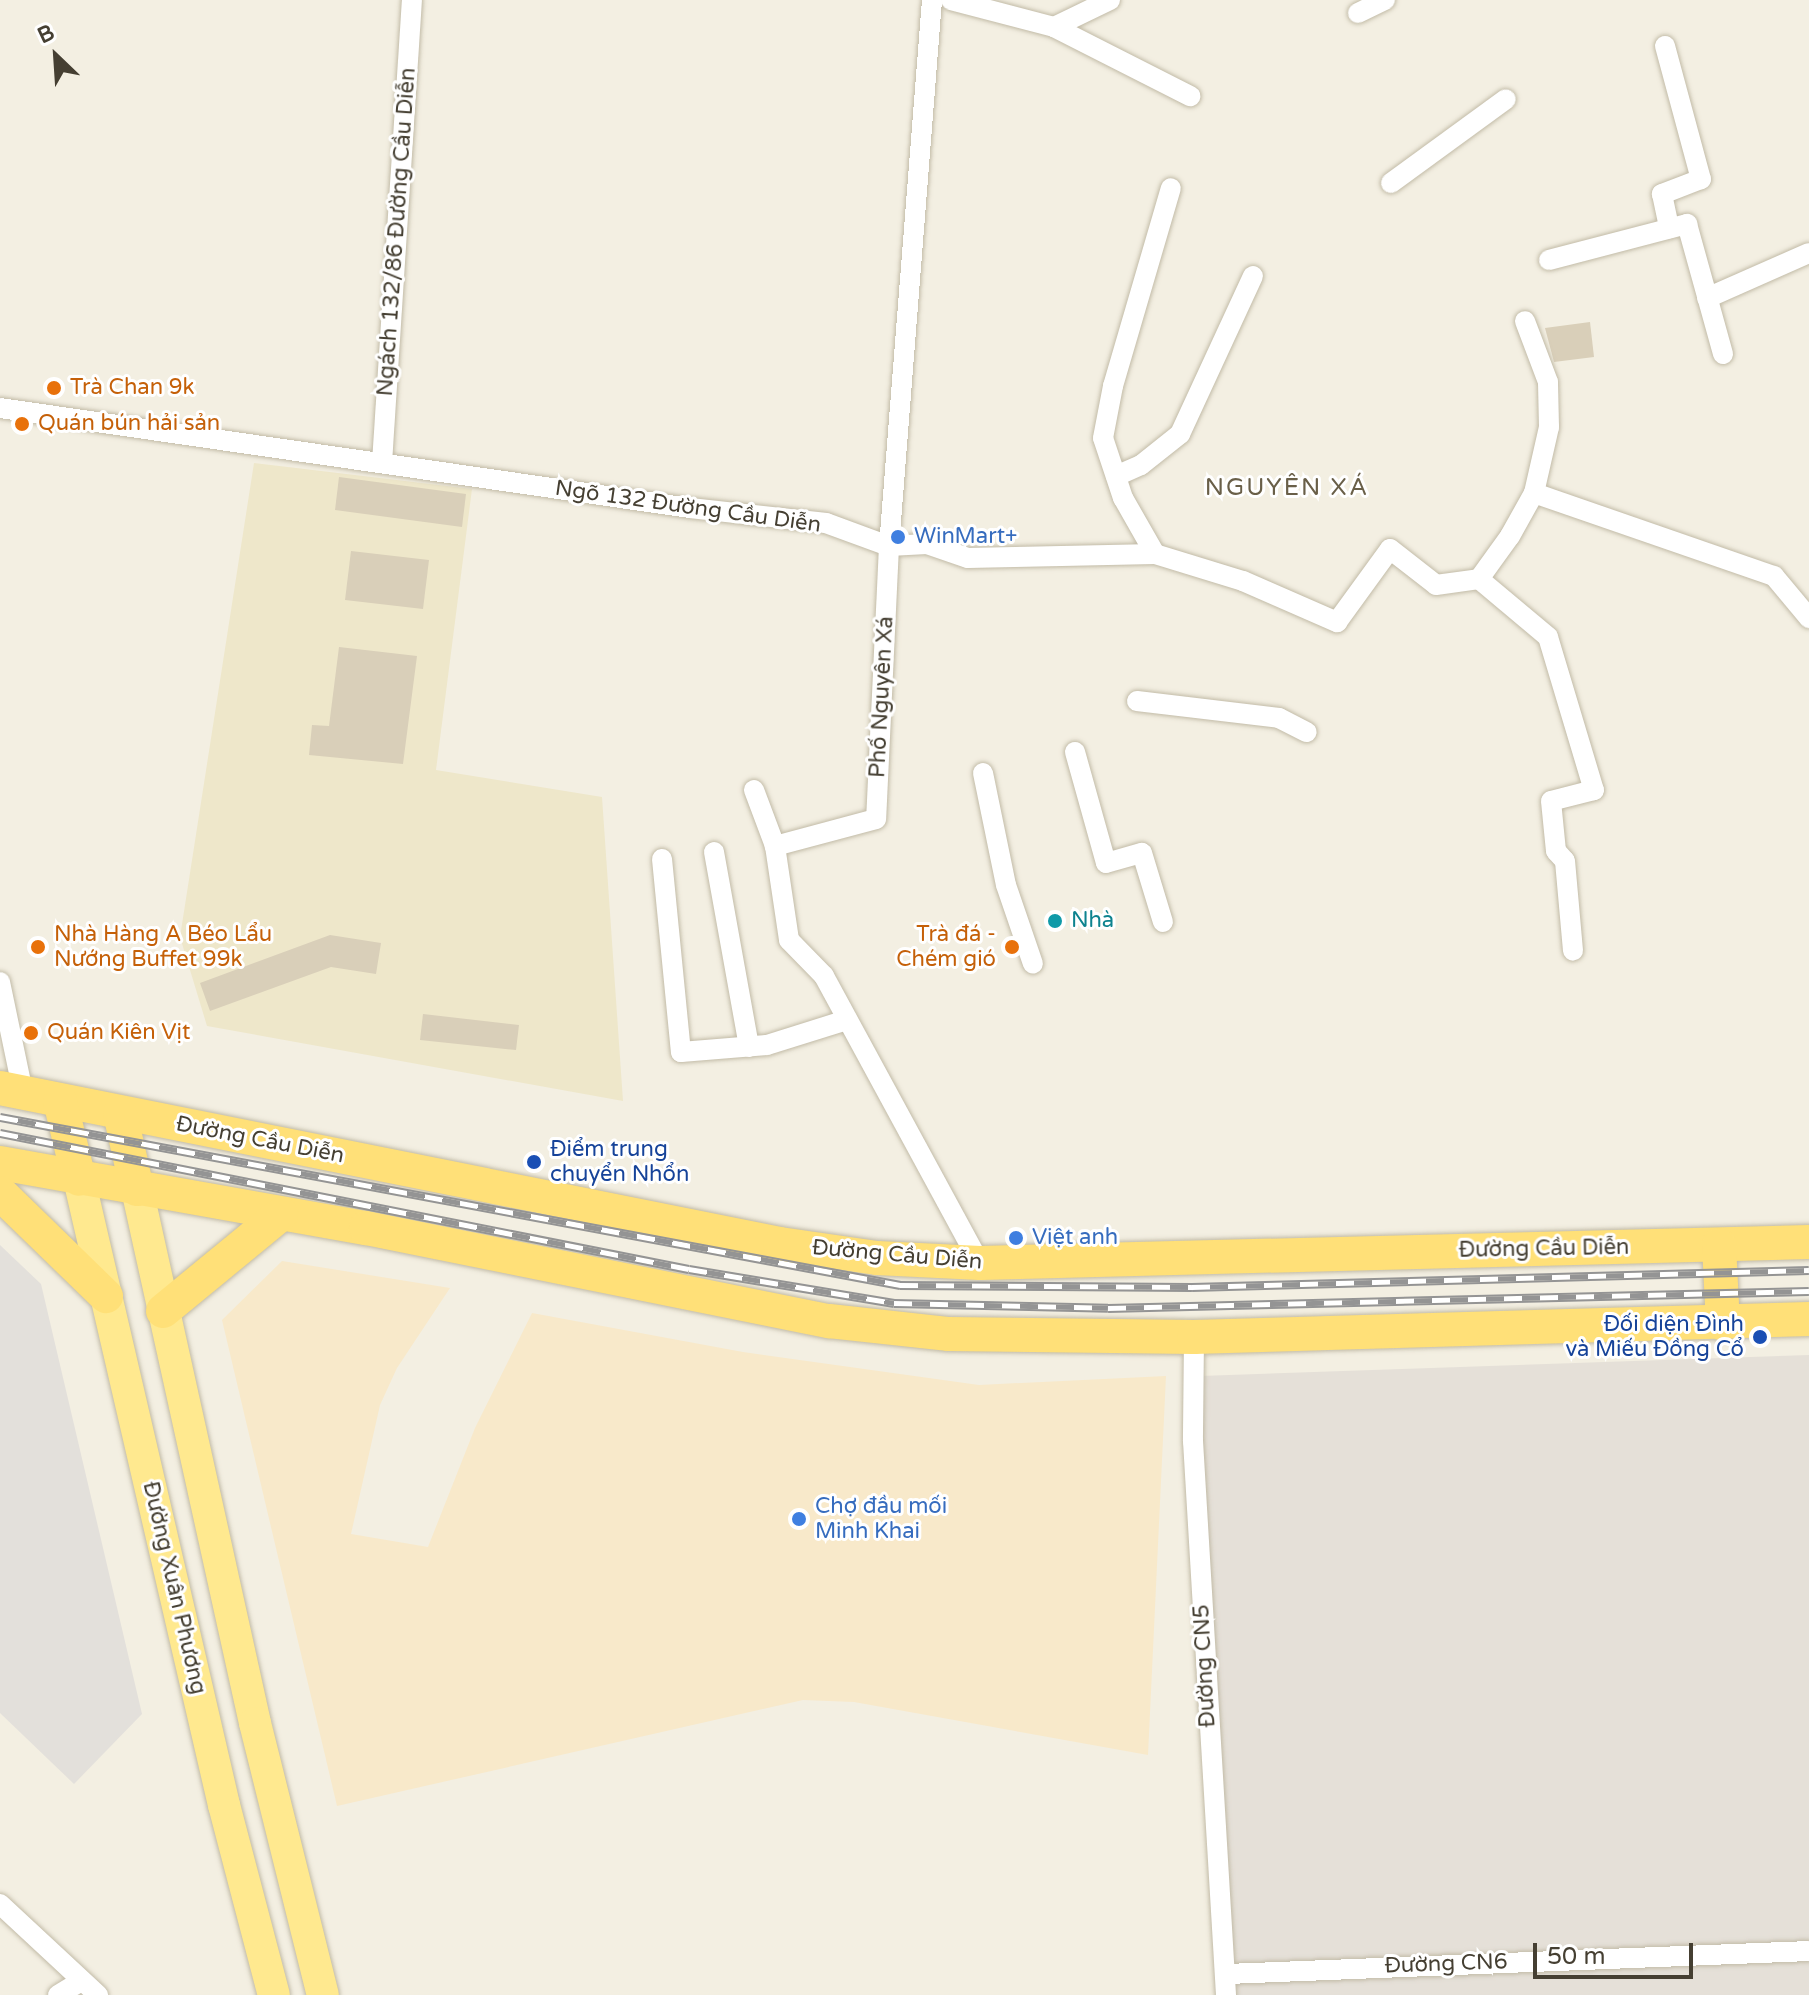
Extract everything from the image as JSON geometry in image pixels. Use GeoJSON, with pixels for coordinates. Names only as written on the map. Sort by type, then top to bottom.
{"type":"FeatureCollection","features":[{"type":"Feature","properties":{"kind":"highway","name":"Đường Cầu Diễn"},"geometry":{"type":"LineString","coordinates":[[11,1090],[780,1244],[877,1258],[980,1263],[1809,1242]]}},
{"type":"Feature","properties":{"kind":"highway"},"geometry":{"type":"LineString","coordinates":[[60,1101],[79,1179]]}},
{"type":"Feature","properties":{"kind":"highway"},"geometry":{"type":"LineString","coordinates":[[120,1113],[137,1189]]}},
{"type":"Feature","properties":{"kind":"highway"},"geometry":{"type":"LineString","coordinates":[[0,1163],[281,1214],[829,1321],[949,1334],[1194,1337],[1723,1324],[1809,1319]]}},
{"type":"Feature","properties":{"kind":"highway"},"geometry":{"type":"LineString","coordinates":[[0,1193],[106,1296]]}},
{"type":"Feature","properties":{"kind":"highway"},"geometry":{"type":"LineString","coordinates":[[163,1311],[281,1214]]}},
{"type":"Feature","properties":{"kind":"highway"},"geometry":{"type":"LineString","coordinates":[[1719,1245],[1723,1324]]}},
{"type":"Feature","properties":{"kind":"main road","name":"Đường Xuân Phương"},"geometry":{"type":"LineString","coordinates":[[79,1179],[224,1805],[274,1995]]}},
{"type":"Feature","properties":{"kind":"main road"},"geometry":{"type":"LineString","coordinates":[[137,1189],[323,1995]]}},
{"type":"Feature","properties":{"kind":"street","name":"Ngách 132/86 Đường Cầu Diễn"},"geometry":{"type":"LineString","coordinates":[[382,463],[412,0]]}},
{"type":"Feature","properties":{"kind":"street","name":"Phố Nguyên Xá"},"geometry":{"type":"LineString","coordinates":[[775,846],[876,819],[889,546],[932,0]]}},
{"type":"Feature","properties":{"kind":"street"},"geometry":{"type":"LineString","coordinates":[[951,0],[1054,27],[1190,96]]}},
{"type":"Feature","properties":{"kind":"street"},"geometry":{"type":"LineString","coordinates":[[1054,27],[1110,0]]}},
{"type":"Feature","properties":{"kind":"street"},"geometry":{"type":"LineString","coordinates":[[1358,13],[1385,0]]}},
{"type":"Feature","properties":{"kind":"street"},"geometry":{"type":"LineString","coordinates":[[1665,46],[1701,179],[1662,194],[1707,298],[1723,354]]}},
{"type":"Feature","properties":{"kind":"street"},"geometry":{"type":"LineString","coordinates":[[1391,183],[1506,99]]}},
{"type":"Feature","properties":{"kind":"street"},"geometry":{"type":"LineString","coordinates":[[1155,554],[1116,476],[1103,438],[1171,188]]}},
{"type":"Feature","properties":{"kind":"street"},"geometry":{"type":"LineString","coordinates":[[1549,260],[1678,226]]}},
{"type":"Feature","properties":{"kind":"street"},"geometry":{"type":"LineString","coordinates":[[1707,298],[1809,253]]}},
{"type":"Feature","properties":{"kind":"street"},"geometry":{"type":"LineString","coordinates":[[1116,476],[1141,465],[1180,434],[1253,276]]}},
{"type":"Feature","properties":{"kind":"street"},"geometry":{"type":"LineString","coordinates":[[1525,321],[1548,382],[1549,427],[1534,493],[1479,579],[1548,637],[1594,790],[1551,801],[1556,851],[1565,861],[1573,951]]}},
{"type":"Feature","properties":{"kind":"street","name":"Ngõ 132 Đường Cầu Diễn"},"geometry":{"type":"LineString","coordinates":[[0,408],[826,523],[889,546],[927,544],[968,558],[1155,554],[1243,581],[1337,622],[1390,549],[1436,585],[1479,579]]}},
{"type":"Feature","properties":{"kind":"street"},"geometry":{"type":"LineString","coordinates":[[1534,493],[1774,576],[1809,618]]}},
{"type":"Feature","properties":{"kind":"street"},"geometry":{"type":"LineString","coordinates":[[1137,701],[1279,718],[1307,732]]}},
{"type":"Feature","properties":{"kind":"street"},"geometry":{"type":"LineString","coordinates":[[1075,752],[1106,863],[1142,853],[1163,922]]}},
{"type":"Feature","properties":{"kind":"street"},"geometry":{"type":"LineString","coordinates":[[983,773],[1006,885],[1033,964]]}},
{"type":"Feature","properties":{"kind":"street"},"geometry":{"type":"LineString","coordinates":[[754,790],[775,846],[789,940],[824,976],[980,1263]]}},
{"type":"Feature","properties":{"kind":"street"},"geometry":{"type":"LineString","coordinates":[[714,852],[749,1047]]}},
{"type":"Feature","properties":{"kind":"street"},"geometry":{"type":"LineString","coordinates":[[662,859],[681,1052],[749,1047],[847,1020]]}},
{"type":"Feature","properties":{"kind":"street"},"geometry":{"type":"LineString","coordinates":[[0,982],[11,1090]]}},
{"type":"Feature","properties":{"kind":"street","name":"Đường CN5"},"geometry":{"type":"LineString","coordinates":[[1194,1337],[1193,1441],[1226,1995]]}},
{"type":"Feature","properties":{"kind":"street"},"geometry":{"type":"LineString","coordinates":[[0,1904],[98,1995]]}},
{"type":"Feature","properties":{"kind":"street","name":"Đường CN6"},"geometry":{"type":"LineString","coordinates":[[1227,1974],[1809,1951]]}},
{"type":"Feature","properties":{"kind":"street"},"geometry":{"type":"LineString","coordinates":[[58,1995],[81,1981]]}},
{"type":"Feature","properties":{"kind":"shaded area"},"geometry":{"type":"Polygon","coordinates":[[[254,463],[472,489],[436,770],[602,797],[623,1101],[207,1026],[180,937],[254,463]]]}},
{"type":"Feature","properties":{"kind":"shaded area"},"geometry":{"type":"Polygon","coordinates":[[[0,1245],[41,1284],[142,1714],[74,1784],[0,1713],[0,1245]]]}},
{"type":"Feature","properties":{"kind":"shaded area","name":"Chợ đầu mối Minh Khai"},"geometry":{"type":"Polygon","coordinates":[[[282,1261],[450,1288],[397,1368],[380,1405],[351,1534],[428,1547],[475,1428],[532,1313],[743,1352],[979,1385],[1166,1376],[1148,1755],[854,1702],[803,1700],[337,1806],[222,1320],[282,1261]]]}},
{"type":"Feature","properties":{"kind":"shaded area"},"geometry":{"type":"Polygon","coordinates":[[[1809,1355],[1809,1995],[1235,1995],[1200,1466],[1200,1376],[1809,1355]]]}},
{"type":"Feature","properties":{"kind":"building"},"geometry":{"type":"Polygon","coordinates":[[[1590,322],[1594,357],[1554,362],[1545,328],[1590,322]]]}},
{"type":"Feature","properties":{"kind":"building"},"geometry":{"type":"Polygon","coordinates":[[[339,477],[466,494],[462,527],[335,510],[339,477]]]}},
{"type":"Feature","properties":{"kind":"building"},"geometry":{"type":"Polygon","coordinates":[[[351,551],[429,560],[423,609],[345,600],[351,551]]]}},
{"type":"Feature","properties":{"kind":"building"},"geometry":{"type":"Polygon","coordinates":[[[339,647],[417,656],[403,764],[309,755],[312,725],[329,726],[339,647]]]}},
{"type":"Feature","properties":{"kind":"building"},"geometry":{"type":"Polygon","coordinates":[[[330,935],[381,943],[376,974],[331,967],[210,1011],[200,983],[330,935]]]}},
{"type":"Feature","properties":{"kind":"building"},"geometry":{"type":"Polygon","coordinates":[[[423,1014],[519,1025],[516,1050],[420,1040],[423,1014]]]}},
{"type":"Feature","properties":{"kind":"railway"},"geometry":{"type":"LineString","coordinates":[[0,1117],[900,1285],[1192,1287],[1809,1270]]}},
{"type":"Feature","properties":{"kind":"railway"},"geometry":{"type":"LineString","coordinates":[[0,1133],[689,1269],[894,1303],[1108,1308],[1809,1291]]}},
{"type":"Feature","properties":{"kind":"place","name":"Trà Chan 9k"},"geometry":{"type":"Point","coordinates":[54,388]}},
{"type":"Feature","properties":{"kind":"place","name":"Quán bún hải sản"},"geometry":{"type":"Point","coordinates":[22,424]}},
{"type":"Feature","properties":{"kind":"place","name":"WinMart+"},"geometry":{"type":"Point","coordinates":[898,537]}},
{"type":"Feature","properties":{"kind":"place","name":"Nhà"},"geometry":{"type":"Point","coordinates":[1055,921]}},
{"type":"Feature","properties":{"kind":"place","name":"Nhà Hàng A Béo Lẩu Nướng Buffet 99k"},"geometry":{"type":"Point","coordinates":[38,947]}},
{"type":"Feature","properties":{"kind":"place","name":"Trà đá - Chém gió"},"geometry":{"type":"Point","coordinates":[1012,947]}},
{"type":"Feature","properties":{"kind":"place","name":"Quán Kiên Vịt"},"geometry":{"type":"Point","coordinates":[31,1033]}},
{"type":"Feature","properties":{"kind":"place","name":"Điểm trung chuyển Nhổn"},"geometry":{"type":"Point","coordinates":[534,1162]}},
{"type":"Feature","properties":{"kind":"place","name":"Việt anh"},"geometry":{"type":"Point","coordinates":[1016,1238]}},
{"type":"Feature","properties":{"kind":"place","name":"Đối diện Đình và Miếu Đồng Cổ"},"geometry":{"type":"Point","coordinates":[1760,1337]}},
{"type":"Feature","properties":{"kind":"place","name":"Chợ đầu mối Minh Khai"},"geometry":{"type":"Point","coordinates":[799,1519]}},
{"type":"Feature","properties":{"kind":"district","name":"NGUYÊN XÁ"},"geometry":{"type":"Point","coordinates":[1287,488]}}]}
